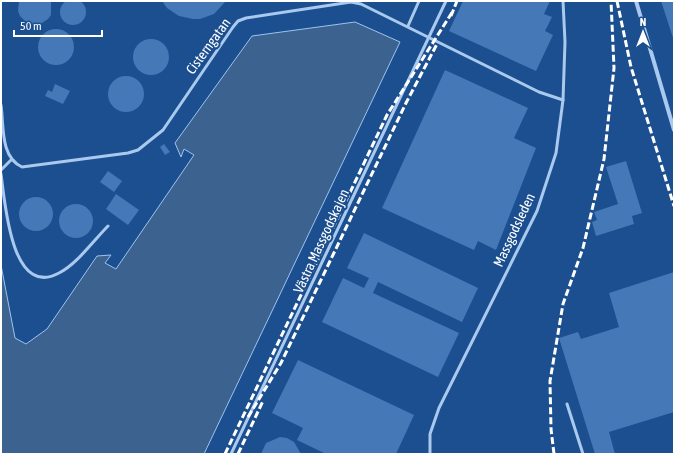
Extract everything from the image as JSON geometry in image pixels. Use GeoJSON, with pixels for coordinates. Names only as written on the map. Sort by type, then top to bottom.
{"type":"FeatureCollection","features":[{"type":"Feature","properties":{"kind":"street"},"geometry":{"type":"LineString","coordinates":[[636,1],[674,130]]}},
{"type":"Feature","properties":{"kind":"lane"},"geometry":{"type":"LineString","coordinates":[[408,26],[419,1]]}},
{"type":"Feature","properties":{"kind":"lane"},"geometry":{"type":"LineString","coordinates":[[430,37],[446,1]]}},
{"type":"Feature","properties":{"kind":"lane","name":"Massgodsleden"},"geometry":{"type":"LineString","coordinates":[[430,454],[430,434],[439,408],[537,211],[556,153],[563,100],[565,42],[562,1]]}},
{"type":"Feature","properties":{"kind":"lane","name":"Cisterngatan"},"geometry":{"type":"LineString","coordinates":[[11,160],[22,167],[28,167],[128,153],[138,150],[163,130],[238,21],[246,18],[351,2],[361,4],[408,26],[539,92],[563,100]]}},
{"type":"Feature","properties":{"kind":"lane","name":"Västra Massgodskajen"},"geometry":{"type":"LineString","coordinates":[[231,454],[430,37]]}},
{"type":"Feature","properties":{"kind":"lane"},"geometry":{"type":"LineString","coordinates":[[1,105],[5,146],[11,160],[1,170]]}},
{"type":"Feature","properties":{"kind":"lane"},"geometry":{"type":"LineString","coordinates":[[1,174],[7,213],[16,249],[20,262],[31,274],[43,277],[60,273],[70,266],[108,226]]}},
{"type":"Feature","properties":{"kind":"lane"},"geometry":{"type":"LineString","coordinates":[[567,404],[583,454]]}},
{"type":"Feature","properties":{"kind":"water"},"geometry":{"type":"Polygon","coordinates":[[[355,22],[400,42],[204,454],[1,454],[1,265],[15,338],[26,344],[47,329],[97,256],[111,255],[105,263],[116,269],[194,155],[184,149],[181,157],[175,143],[252,36],[355,22]]]}},
{"type":"Feature","properties":{"kind":"building"},"geometry":{"type":"Polygon","coordinates":[[[73,-1],[82,3],[86,12],[82,21],[73,25],[64,21],[60,12],[64,3],[73,-1]]]}},
{"type":"Feature","properties":{"kind":"building"},"geometry":{"type":"Polygon","coordinates":[[[19,1],[51,1],[51,15],[39,25],[28,24],[20,16],[18,11],[19,1]]]}},
{"type":"Feature","properties":{"kind":"building"},"geometry":{"type":"Polygon","coordinates":[[[162,1],[226,1],[214,14],[200,19],[193,19],[179,16],[167,8],[162,1]]]}},
{"type":"Feature","properties":{"kind":"building"},"geometry":{"type":"Polygon","coordinates":[[[463,1],[550,1],[544,14],[552,17],[545,31],[553,35],[536,71],[449,31],[463,1]]]}},
{"type":"Feature","properties":{"kind":"building"},"geometry":{"type":"Polygon","coordinates":[[[661,1],[674,1],[674,41],[661,1]]]}},
{"type":"Feature","properties":{"kind":"building"},"geometry":{"type":"Polygon","coordinates":[[[56,29],[66,32],[71,37],[74,47],[71,57],[66,62],[56,65],[46,62],[41,57],[38,47],[41,37],[46,32],[56,29]]]}},
{"type":"Feature","properties":{"kind":"building"},"geometry":{"type":"Polygon","coordinates":[[[155,39],[164,44],[168,50],[168,64],[164,70],[155,75],[147,75],[138,70],[134,64],[133,53],[138,44],[144,40],[155,39]]]}},
{"type":"Feature","properties":{"kind":"building"},"geometry":{"type":"Polygon","coordinates":[[[445,70],[528,108],[514,138],[536,148],[496,250],[478,241],[474,250],[382,208],[445,70]]]}},
{"type":"Feature","properties":{"kind":"building"},"geometry":{"type":"Polygon","coordinates":[[[130,76],[139,81],[143,87],[143,101],[139,107],[130,112],[122,112],[113,107],[109,101],[108,90],[113,81],[119,77],[130,76]]]}},
{"type":"Feature","properties":{"kind":"building"},"geometry":{"type":"Polygon","coordinates":[[[55,84],[70,91],[63,104],[45,96],[48,90],[52,92],[55,84]]]}},
{"type":"Feature","properties":{"kind":"building"},"geometry":{"type":"Polygon","coordinates":[[[164,144],[170,152],[165,155],[160,147],[164,144]]]}},
{"type":"Feature","properties":{"kind":"building"},"geometry":{"type":"Polygon","coordinates":[[[626,161],[642,213],[632,216],[634,224],[596,236],[592,222],[597,220],[594,212],[618,204],[606,167],[626,161]]]}},
{"type":"Feature","properties":{"kind":"building"},"geometry":{"type":"Polygon","coordinates":[[[108,171],[122,181],[114,192],[100,182],[108,171]]]}},
{"type":"Feature","properties":{"kind":"building"},"geometry":{"type":"Polygon","coordinates":[[[116,194],[139,210],[128,225],[106,209],[116,194]]]}},
{"type":"Feature","properties":{"kind":"building"},"geometry":{"type":"Polygon","coordinates":[[[33,197],[39,197],[48,202],[52,208],[52,220],[48,226],[39,231],[33,231],[24,226],[19,217],[19,211],[24,202],[33,197]]]}},
{"type":"Feature","properties":{"kind":"building"},"geometry":{"type":"Polygon","coordinates":[[[73,204],[79,204],[88,209],[92,215],[92,227],[88,233],[79,238],[73,238],[64,233],[59,224],[59,218],[64,209],[73,204]]]}},
{"type":"Feature","properties":{"kind":"building"},"geometry":{"type":"Polygon","coordinates":[[[364,233],[478,288],[462,322],[378,282],[373,293],[459,333],[438,377],[322,322],[343,278],[364,288],[369,278],[347,268],[364,233]]]}},
{"type":"Feature","properties":{"kind":"building"},"geometry":{"type":"Polygon","coordinates":[[[674,272],[674,412],[609,432],[615,454],[595,454],[559,338],[578,332],[581,339],[619,327],[609,293],[674,272]]]}},
{"type":"Feature","properties":{"kind":"building"},"geometry":{"type":"Polygon","coordinates":[[[298,360],[414,415],[396,454],[326,454],[297,440],[303,428],[272,413],[298,360]]]}},
{"type":"Feature","properties":{"kind":"building"},"geometry":{"type":"Polygon","coordinates":[[[280,437],[287,438],[294,442],[301,454],[261,454],[266,443],[280,437]]]}},
{"type":"Feature","properties":{"kind":"railway"},"geometry":{"type":"LineString","coordinates":[[451,16],[457,1]]}},
{"type":"Feature","properties":{"kind":"railway"},"geometry":{"type":"LineString","coordinates":[[554,454],[551,429],[550,381],[563,304],[583,248],[604,159],[614,68],[611,1]]}},
{"type":"Feature","properties":{"kind":"railway"},"geometry":{"type":"LineString","coordinates":[[617,1],[631,67],[674,206]]}},
{"type":"Feature","properties":{"kind":"railway"},"geometry":{"type":"LineString","coordinates":[[225,454],[387,115],[453,11]]}},
{"type":"Feature","properties":{"kind":"railway"},"geometry":{"type":"LineString","coordinates":[[248,417],[281,363],[406,103],[437,44]]}},
{"type":"Feature","properties":{"kind":"railway"},"geometry":{"type":"LineString","coordinates":[[238,454],[263,401]]}}]}
